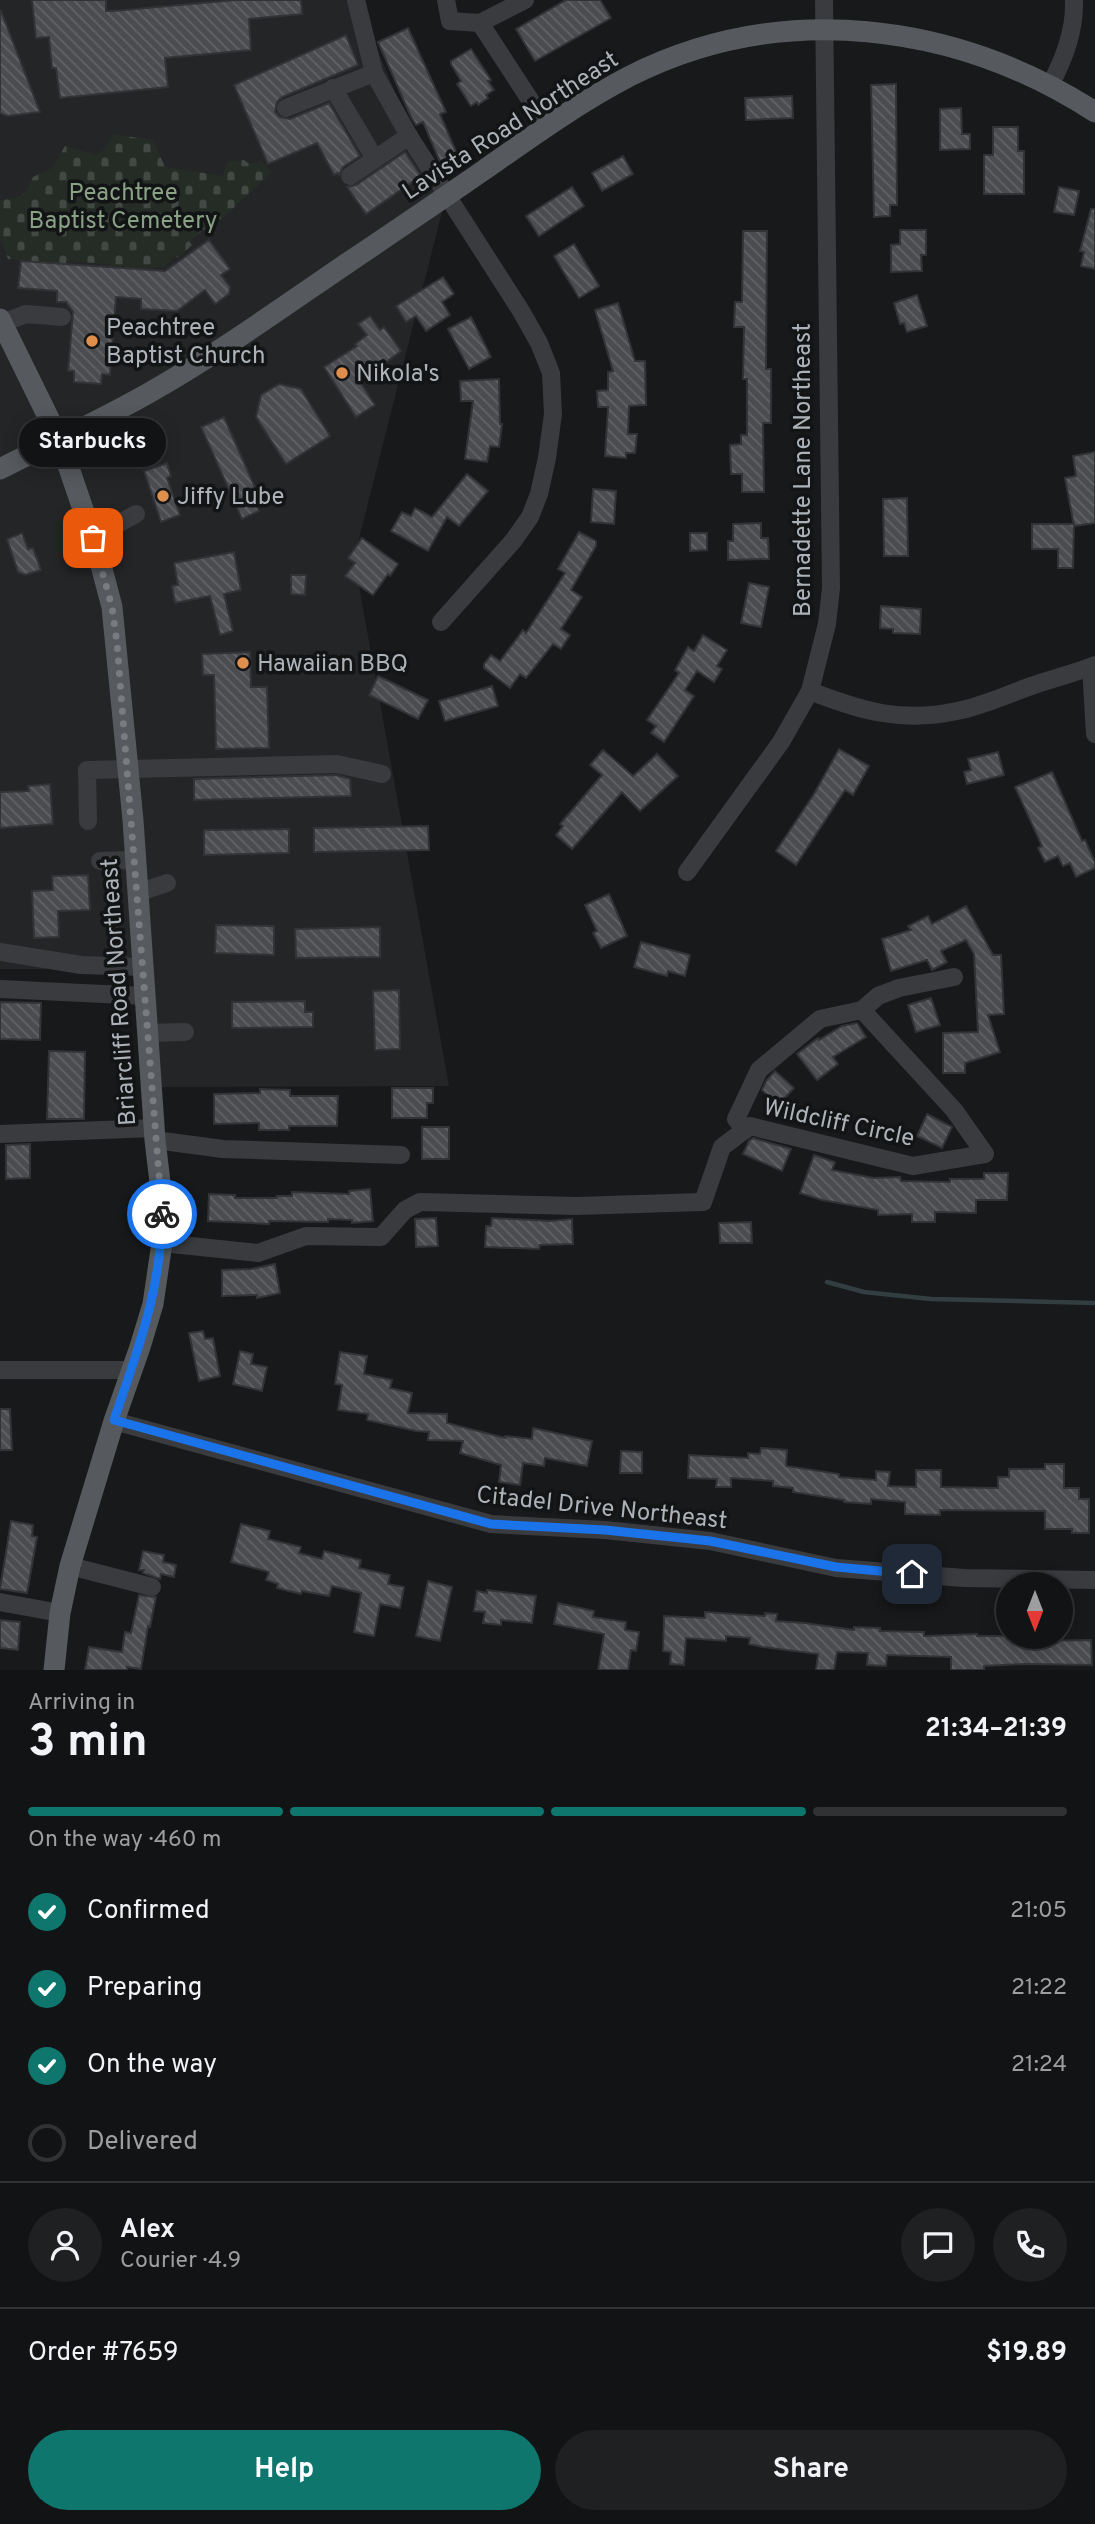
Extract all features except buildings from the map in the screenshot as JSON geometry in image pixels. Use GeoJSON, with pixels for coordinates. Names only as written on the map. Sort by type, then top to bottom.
{"type":"FeatureCollection","features":[{"type":"Feature","properties":{"kind":"main road","name":"Lavista Road Northeast"},"geometry":{"type":"LineString","coordinates":[[0,469],[154,390],[202,361],[547,126],[630,76],[692,51],[765,34],[824,29],[905,34],[974,52],[1094,107]]}},
{"type":"Feature","properties":{"kind":"main road","name":"Briarcliff Road Northeast"},"geometry":{"type":"LineString","coordinates":[[1,321],[59,439],[93,538],[112,607],[128,769],[154,1134],[162,1199],[162,1243],[153,1304],[114,1420],[71,1566],[60,1614],[54,1670]]}},
{"type":"Feature","properties":{"kind":"street"},"geometry":{"type":"LineString","coordinates":[[356,0],[374,73],[409,136],[539,343],[551,373],[554,414],[539,494],[530,517],[513,541],[441,622]]}},
{"type":"Feature","properties":{"kind":"street"},"geometry":{"type":"LineString","coordinates":[[446,0],[450,21],[480,23],[525,0]]}},
{"type":"Feature","properties":{"kind":"street","name":"Bernadette Lane Northeast"},"geometry":{"type":"LineString","coordinates":[[687,872],[781,742],[810,691],[827,624],[831,588],[824,0]]}},
{"type":"Feature","properties":{"kind":"street"},"geometry":{"type":"LineString","coordinates":[[1050,85],[1069,46],[1074,0]]}},
{"type":"Feature","properties":{"kind":"street"},"geometry":{"type":"LineString","coordinates":[[480,23],[547,126]]}},
{"type":"Feature","properties":{"kind":"street"},"geometry":{"type":"LineString","coordinates":[[286,107],[374,73]]}},
{"type":"Feature","properties":{"kind":"street"},"geometry":{"type":"LineString","coordinates":[[333,88],[375,159]]}},
{"type":"Feature","properties":{"kind":"street"},"geometry":{"type":"LineString","coordinates":[[350,176],[409,136]]}},
{"type":"Feature","properties":{"kind":"street"},"geometry":{"type":"LineString","coordinates":[[1,321],[26,314],[61,317]]}},
{"type":"Feature","properties":{"kind":"street"},"geometry":{"type":"LineString","coordinates":[[93,538],[136,514]]}},
{"type":"Feature","properties":{"kind":"street"},"geometry":{"type":"LineString","coordinates":[[810,691],[850,707],[877,714],[930,715],[968,708],[1093,666],[1095,734]]}},
{"type":"Feature","properties":{"kind":"street"},"geometry":{"type":"LineString","coordinates":[[88,821],[87,769],[337,764],[382,774]]}},
{"type":"Feature","properties":{"kind":"street"},"geometry":{"type":"LineString","coordinates":[[100,861],[135,860]]}},
{"type":"Feature","properties":{"kind":"street"},"geometry":{"type":"LineString","coordinates":[[137,893],[167,883]]}},
{"type":"Feature","properties":{"kind":"street"},"geometry":{"type":"LineString","coordinates":[[0,952],[81,965],[142,967]]}},
{"type":"Feature","properties":{"kind":"street"},"geometry":{"type":"LineString","coordinates":[[162,1243],[258,1253],[306,1236],[381,1237],[405,1210],[420,1202],[576,1206],[703,1202],[722,1147],[745,1130],[736,1119],[759,1070],[820,1019],[862,1010],[878,996],[899,988],[954,977]]}},
{"type":"Feature","properties":{"kind":"street"},"geometry":{"type":"LineString","coordinates":[[0,989],[145,996]]}},
{"type":"Feature","properties":{"kind":"street","name":"Wildcliff Circle"},"geometry":{"type":"LineString","coordinates":[[745,1130],[750,1126],[913,1166],[985,1154],[954,1110],[862,1010]]}},
{"type":"Feature","properties":{"kind":"street"},"geometry":{"type":"LineString","coordinates":[[147,1033],[185,1032]]}},
{"type":"Feature","properties":{"kind":"street"},"geometry":{"type":"LineString","coordinates":[[0,1134],[154,1134],[222,1149],[401,1155]]}},
{"type":"Feature","properties":{"kind":"street"},"geometry":{"type":"LineString","coordinates":[[0,1370],[131,1370]]}},
{"type":"Feature","properties":{"kind":"street","name":"Citadel Drive Northeast"},"geometry":{"type":"LineString","coordinates":[[114,1420],[491,1524],[605,1530],[710,1541],[836,1567],[964,1578],[1095,1580]]}},
{"type":"Feature","properties":{"kind":"street"},"geometry":{"type":"LineString","coordinates":[[71,1566],[152,1587]]}},
{"type":"Feature","properties":{"kind":"street"},"geometry":{"type":"LineString","coordinates":[[0,1602],[60,1614]]}},
{"type":"Feature","properties":{"kind":"shaded area"},"geometry":{"type":"Polygon","coordinates":[[[0,0],[357,0],[443,208],[354,558],[449,1086],[152,1087],[141,969],[0,969],[0,0]]]}},
{"type":"Feature","properties":{"kind":"green space","name":"Peachtree Baptist Cemetery"},"geometry":{"type":"Polygon","coordinates":[[[112,134],[153,140],[165,167],[223,176],[227,162],[244,160],[257,163],[260,160],[272,172],[221,220],[217,217],[190,242],[192,245],[178,258],[174,254],[166,266],[142,270],[125,268],[123,265],[111,267],[107,264],[8,259],[0,240],[0,200],[25,193],[33,177],[52,168],[65,146],[97,155],[107,147],[112,134]]]}},
{"type":"Feature","properties":{"kind":"waterway"},"geometry":{"type":"LineString","coordinates":[[827,1282],[864,1292],[931,1299],[1095,1303]]}},
{"type":"Feature","properties":{"kind":"way so far"},"geometry":{"type":"LineString","coordinates":[[93,538],[112,607],[117,643],[162,1214]]}},
{"type":"Feature","properties":{"kind":"place","name":"Peachtree Baptist Church"},"geometry":{"type":"Point","coordinates":[92,341]}},
{"type":"Feature","properties":{"kind":"place","name":"Nikola's"},"geometry":{"type":"Point","coordinates":[342,373]}},
{"type":"Feature","properties":{"kind":"place","name":"Jiffy Lube"},"geometry":{"type":"Point","coordinates":[163,496]}},
{"type":"Feature","properties":{"kind":"place","name":"Starbucks"},"geometry":{"type":"Point","coordinates":[93,538]}},
{"type":"Feature","properties":{"kind":"place","name":"Hawaiian BBQ"},"geometry":{"type":"Point","coordinates":[243,663]}},
{"type":"Feature","properties":{"kind":"route"},"geometry":{"type":"LineString","coordinates":[[162,1214],[162,1243],[153,1304],[114,1420],[491,1524],[605,1530],[710,1541],[836,1567],[912,1574]]}}]}
